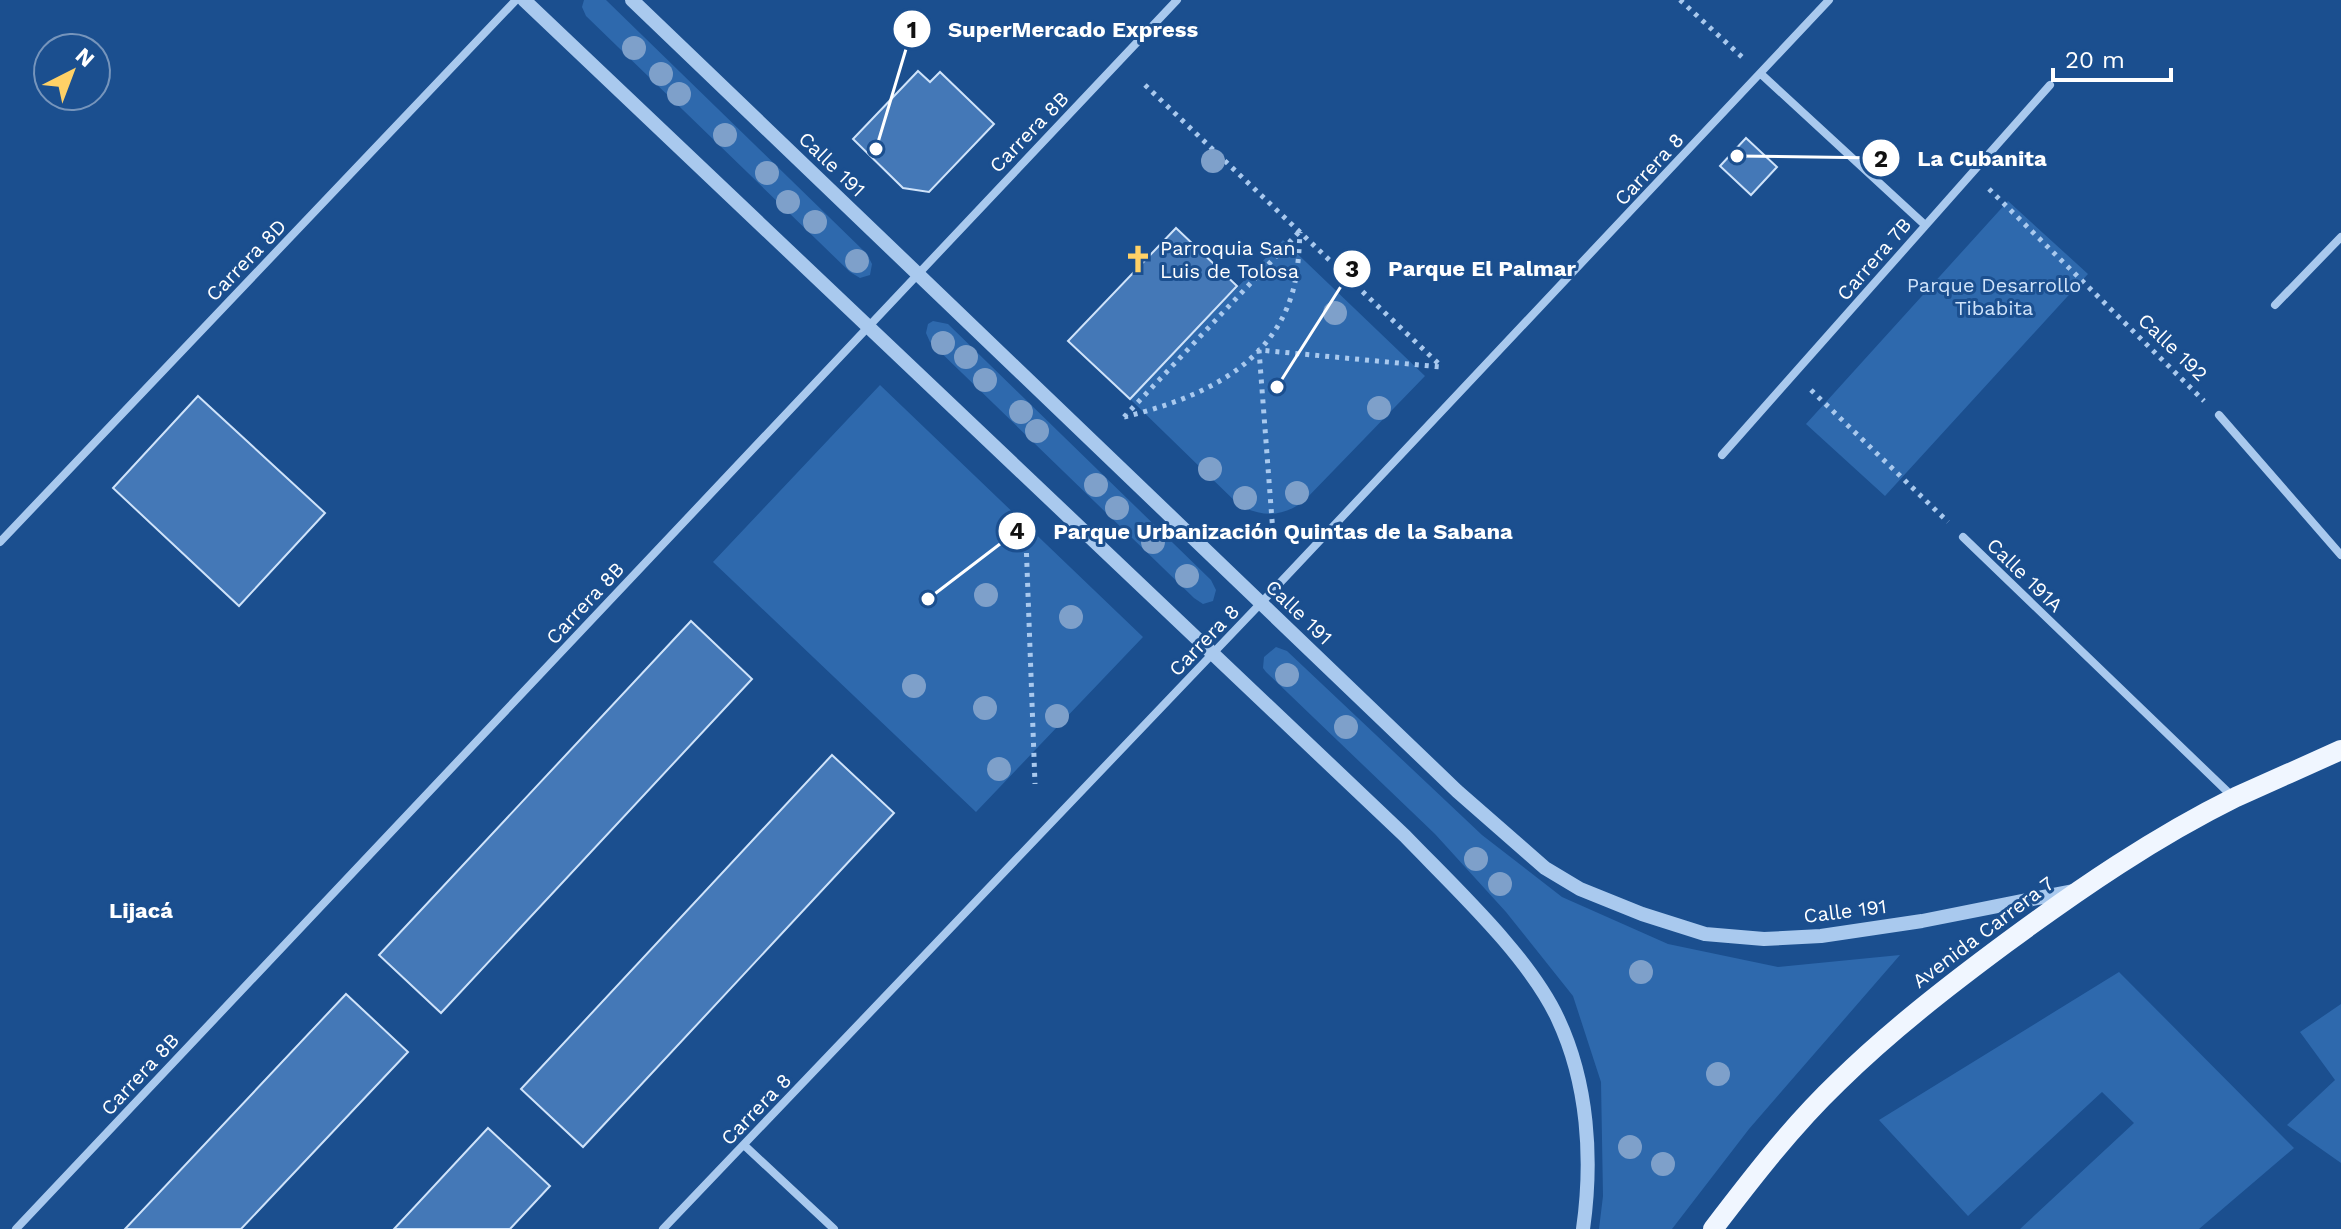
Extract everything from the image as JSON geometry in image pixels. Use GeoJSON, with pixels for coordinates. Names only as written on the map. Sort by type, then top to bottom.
{"type":"FeatureCollection","features":[{"type":"Feature","properties":{"kind":"main road","name":"Avenida Carrera 7"},"geometry":{"type":"LineString","coordinates":[[1713,1229],[1797,1125],[1874,1047],[1953,982],[2077,890],[2234,798],[2341,750]]}},
{"type":"Feature","properties":{"kind":"street","name":"Carrera 8D"},"geometry":{"type":"LineString","coordinates":[[0,542],[516,0]]}},
{"type":"Feature","properties":{"kind":"street"},"geometry":{"type":"LineString","coordinates":[[524,0],[1405,836],[1523,964],[1557,1016],[1572,1054],[1585,1114],[1587,1170],[1583,1229]]}},
{"type":"Feature","properties":{"kind":"street","name":"Calle 191"},"geometry":{"type":"LineString","coordinates":[[632,0],[1457,791],[1545,868],[1580,889],[1642,914],[1705,934],[1764,939],[1821,936],[1922,921],[2077,890]]}},
{"type":"Feature","properties":{"kind":"street","name":"Carrera 8B"},"geometry":{"type":"LineString","coordinates":[[16,1229],[1177,0]]}},
{"type":"Feature","properties":{"kind":"street","name":"Carrera 8"},"geometry":{"type":"LineString","coordinates":[[663,1229],[1261,603],[1829,0]]}},
{"type":"Feature","properties":{"kind":"street"},"geometry":{"type":"LineString","coordinates":[[1761,74],[1925,225]]}},
{"type":"Feature","properties":{"kind":"street","name":"Carrera 7B"},"geometry":{"type":"LineString","coordinates":[[1722,455],[2050,85]]}},
{"type":"Feature","properties":{"kind":"street"},"geometry":{"type":"LineString","coordinates":[[2275,305],[2341,237]]}},
{"type":"Feature","properties":{"kind":"street"},"geometry":{"type":"LineString","coordinates":[[2219,415],[2341,555]]}},
{"type":"Feature","properties":{"kind":"street","name":"Calle 191A"},"geometry":{"type":"LineString","coordinates":[[1963,537],[2234,798]]}},
{"type":"Feature","properties":{"kind":"street"},"geometry":{"type":"LineString","coordinates":[[744,1145],[834,1229]]}},
{"type":"Feature","properties":{"kind":"path"},"geometry":{"type":"LineString","coordinates":[[1680,0],[1761,74]]}},
{"type":"Feature","properties":{"kind":"path"},"geometry":{"type":"LineString","coordinates":[[1145,85],[1442,367],[1259,350]]}},
{"type":"Feature","properties":{"kind":"path","name":"Calle 192"},"geometry":{"type":"LineString","coordinates":[[1972,172],[2219,415]]}},
{"type":"Feature","properties":{"kind":"path"},"geometry":{"type":"LineString","coordinates":[[1300,231],[1298,266],[1291,296],[1277,326],[1259,350],[1229,377],[1197,395],[1124,417],[1300,231]]}},
{"type":"Feature","properties":{"kind":"path"},"geometry":{"type":"LineString","coordinates":[[1259,350],[1273,533]]}},
{"type":"Feature","properties":{"kind":"path","name":"Calle 191A"},"geometry":{"type":"LineString","coordinates":[[1794,374],[1963,537]]}},
{"type":"Feature","properties":{"kind":"path"},"geometry":{"type":"LineString","coordinates":[[1025,511],[1035,784]]}},
{"type":"Feature","properties":{"kind":"green space"},"geometry":{"type":"Polygon","coordinates":[[[584,0],[606,0],[867,254],[872,264],[870,275],[860,278],[850,272],[586,16],[582,7],[584,0]]]}},
{"type":"Feature","properties":{"kind":"green space","name":"Parque Desarrollo Tibabita"},"geometry":{"type":"Polygon","coordinates":[[[2008,201],[2088,274],[1885,496],[1806,424],[2008,201]]]}},
{"type":"Feature","properties":{"kind":"green space"},"geometry":{"type":"Polygon","coordinates":[[[1283,240],[1425,376],[1303,502],[1280,513],[1265,514],[1240,506],[1130,399],[1283,240]]]}},
{"type":"Feature","properties":{"kind":"green space"},"geometry":{"type":"Polygon","coordinates":[[[933,321],[948,324],[1211,580],[1216,590],[1213,601],[1203,604],[1194,598],[930,342],[926,333],[928,324],[933,321]]]}},
{"type":"Feature","properties":{"kind":"green space"},"geometry":{"type":"Polygon","coordinates":[[[880,385],[1143,637],[976,812],[713,562],[880,385]]]}},
{"type":"Feature","properties":{"kind":"green space"},"geometry":{"type":"Polygon","coordinates":[[[1276,647],[1287,651],[1482,835],[1562,897],[1668,944],[1778,967],[1900,955],[1749,1129],[1672,1229],[1599,1229],[1603,1196],[1601,1082],[1573,996],[1506,912],[1435,834],[1266,672],[1263,668],[1264,657],[1276,647]]]}},
{"type":"Feature","properties":{"kind":"green space"},"geometry":{"type":"Polygon","coordinates":[[[2119,972],[2294,1148],[2199,1229],[2020,1229],[2134,1123],[2102,1092],[1968,1216],[1879,1120],[2119,972]]]}},
{"type":"Feature","properties":{"kind":"green space"},"geometry":{"type":"Polygon","coordinates":[[[2341,1004],[2341,1163],[2287,1125],[2335,1080],[2300,1032],[2341,1004]]]}},
{"type":"Feature","properties":{"kind":"building"},"geometry":{"type":"Polygon","coordinates":[[[918,71],[930,82],[940,72],[994,124],[929,192],[903,188],[853,139],[918,71]]]}},
{"type":"Feature","properties":{"kind":"building"},"geometry":{"type":"Polygon","coordinates":[[[1746,138],[1777,167],[1751,195],[1720,166],[1746,138]]]}},
{"type":"Feature","properties":{"kind":"building"},"geometry":{"type":"Polygon","coordinates":[[[1176,228],[1237,286],[1130,399],[1068,341],[1176,228]]]}},
{"type":"Feature","properties":{"kind":"building"},"geometry":{"type":"Polygon","coordinates":[[[198,396],[325,513],[239,606],[113,488],[198,396]]]}},
{"type":"Feature","properties":{"kind":"building"},"geometry":{"type":"Polygon","coordinates":[[[691,621],[752,679],[441,1013],[379,955],[691,621]]]}},
{"type":"Feature","properties":{"kind":"building"},"geometry":{"type":"Polygon","coordinates":[[[832,755],[894,813],[583,1147],[521,1089],[832,755]]]}},
{"type":"Feature","properties":{"kind":"building"},"geometry":{"type":"Polygon","coordinates":[[[346,994],[408,1052],[241,1229],[125,1229],[346,994]]]}},
{"type":"Feature","properties":{"kind":"building"},"geometry":{"type":"Polygon","coordinates":[[[488,1128],[550,1186],[510,1229],[394,1229],[488,1128]]]}},
{"type":"Feature","properties":{"kind":"place","name":"SuperMercado Express"},"geometry":{"type":"Point","coordinates":[876,149]}},
{"type":"Feature","properties":{"kind":"place","name":"La Cubanita"},"geometry":{"type":"Point","coordinates":[1737,156]}},
{"type":"Feature","properties":{"kind":"place","name":"Parroquia San Luis de Tolosa"},"geometry":{"type":"Point","coordinates":[1138,259]}},
{"type":"Feature","properties":{"kind":"place","name":"Parque El Palmar"},"geometry":{"type":"Point","coordinates":[1277,387]}},
{"type":"Feature","properties":{"kind":"place","name":"Parque Urbanización Quintas de la Sabana"},"geometry":{"type":"Point","coordinates":[928,599]}},
{"type":"Feature","properties":{"kind":"district","name":"Lijacá"},"geometry":{"type":"Point","coordinates":[141,910]}}]}
